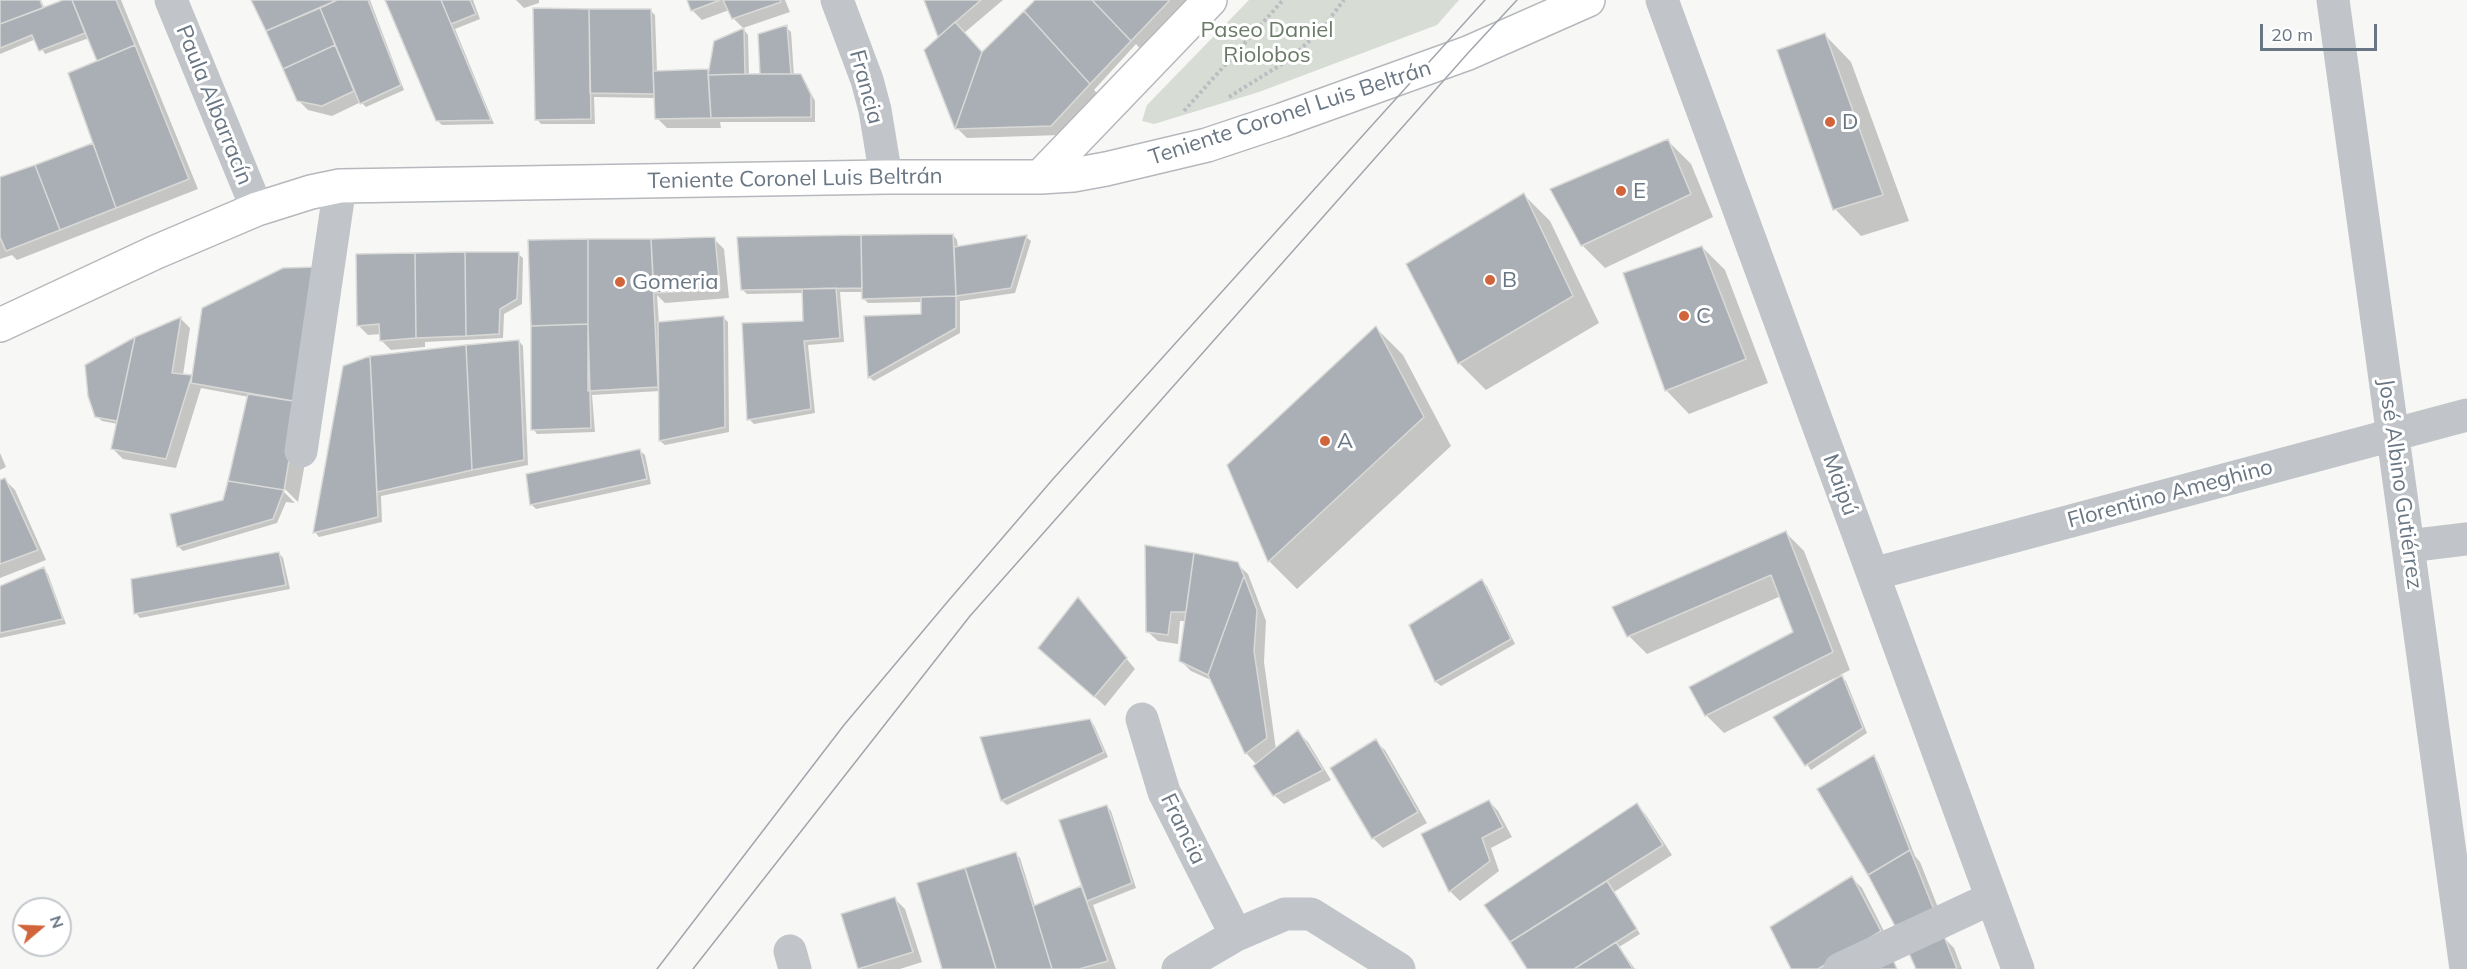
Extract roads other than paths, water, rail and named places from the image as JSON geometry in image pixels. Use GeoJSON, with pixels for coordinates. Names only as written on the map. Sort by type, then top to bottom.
{"type":"FeatureCollection","features":[{"type":"Feature","properties":{"kind":"main road"},"geometry":{"type":"LineString","coordinates":[[1040,177],[1210,0]]}},
{"type":"Feature","properties":{"kind":"main road","name":"Teniente Coronel Luis Beltrán"},"geometry":{"type":"LineString","coordinates":[[0,325],[156,252],[257,209],[311,192],[340,186],[886,177],[1040,177],[1072,175],[1167,156],[1271,124],[1432,66],[1516,34],[1588,0]]}},
{"type":"Feature","properties":{"kind":"street","name":"Paula Albarracín"},"geometry":{"type":"LineString","coordinates":[[171,0],[257,209]]}},
{"type":"Feature","properties":{"kind":"street","name":"Francia"},"geometry":{"type":"LineString","coordinates":[[837,0],[867,80],[875,110],[886,177]]}},
{"type":"Feature","properties":{"kind":"street","name":"Maipú"},"geometry":{"type":"LineString","coordinates":[[1662,0],[2018,969]]}},
{"type":"Feature","properties":{"kind":"street","name":"José Albino Gutiérrez"},"geometry":{"type":"LineString","coordinates":[[2333,0],[2466,969]]}},
{"type":"Feature","properties":{"kind":"street"},"geometry":{"type":"LineString","coordinates":[[301,451],[340,186]]}},
{"type":"Feature","properties":{"kind":"street","name":"Florentino Ameghino"},"geometry":{"type":"LineString","coordinates":[[1873,574],[2467,415]]}},
{"type":"Feature","properties":{"kind":"street"},"geometry":{"type":"LineString","coordinates":[[2409,546],[2467,539]]}},
{"type":"Feature","properties":{"kind":"street","name":"Francia"},"geometry":{"type":"LineString","coordinates":[[1142,719],[1164,792],[1236,935]]}},
{"type":"Feature","properties":{"kind":"street"},"geometry":{"type":"LineString","coordinates":[[1840,969],[1992,898]]}},
{"type":"Feature","properties":{"kind":"street"},"geometry":{"type":"LineString","coordinates":[[1190,967],[1236,935],[1285,914],[1311,914],[1397,968]]}},
{"type":"Feature","properties":{"kind":"tram line"},"geometry":{"type":"LineString","coordinates":[[657,969],[844,725],[949,600],[1053,479],[1485,0]]}},
{"type":"Feature","properties":{"kind":"tram line"},"geometry":{"type":"LineString","coordinates":[[693,969],[970,616],[1517,0]]}},
{"type":"Feature","properties":{"kind":"place","name":"D"},"geometry":{"type":"Point","coordinates":[1830,122]}},
{"type":"Feature","properties":{"kind":"place","name":"E"},"geometry":{"type":"Point","coordinates":[1621,191]}},
{"type":"Feature","properties":{"kind":"place","name":"B"},"geometry":{"type":"Point","coordinates":[1490,280]}},
{"type":"Feature","properties":{"kind":"place","name":"Gomeria"},"geometry":{"type":"Point","coordinates":[620,282]}},
{"type":"Feature","properties":{"kind":"place","name":"C"},"geometry":{"type":"Point","coordinates":[1684,316]}},
{"type":"Feature","properties":{"kind":"place","name":"A"},"geometry":{"type":"Point","coordinates":[1325,441]}},
{"type":"Feature","properties":{"kind":"park label","name":"Paseo Daniel Riolobos"},"geometry":{"type":"Point","coordinates":[1267,42]}}]}
